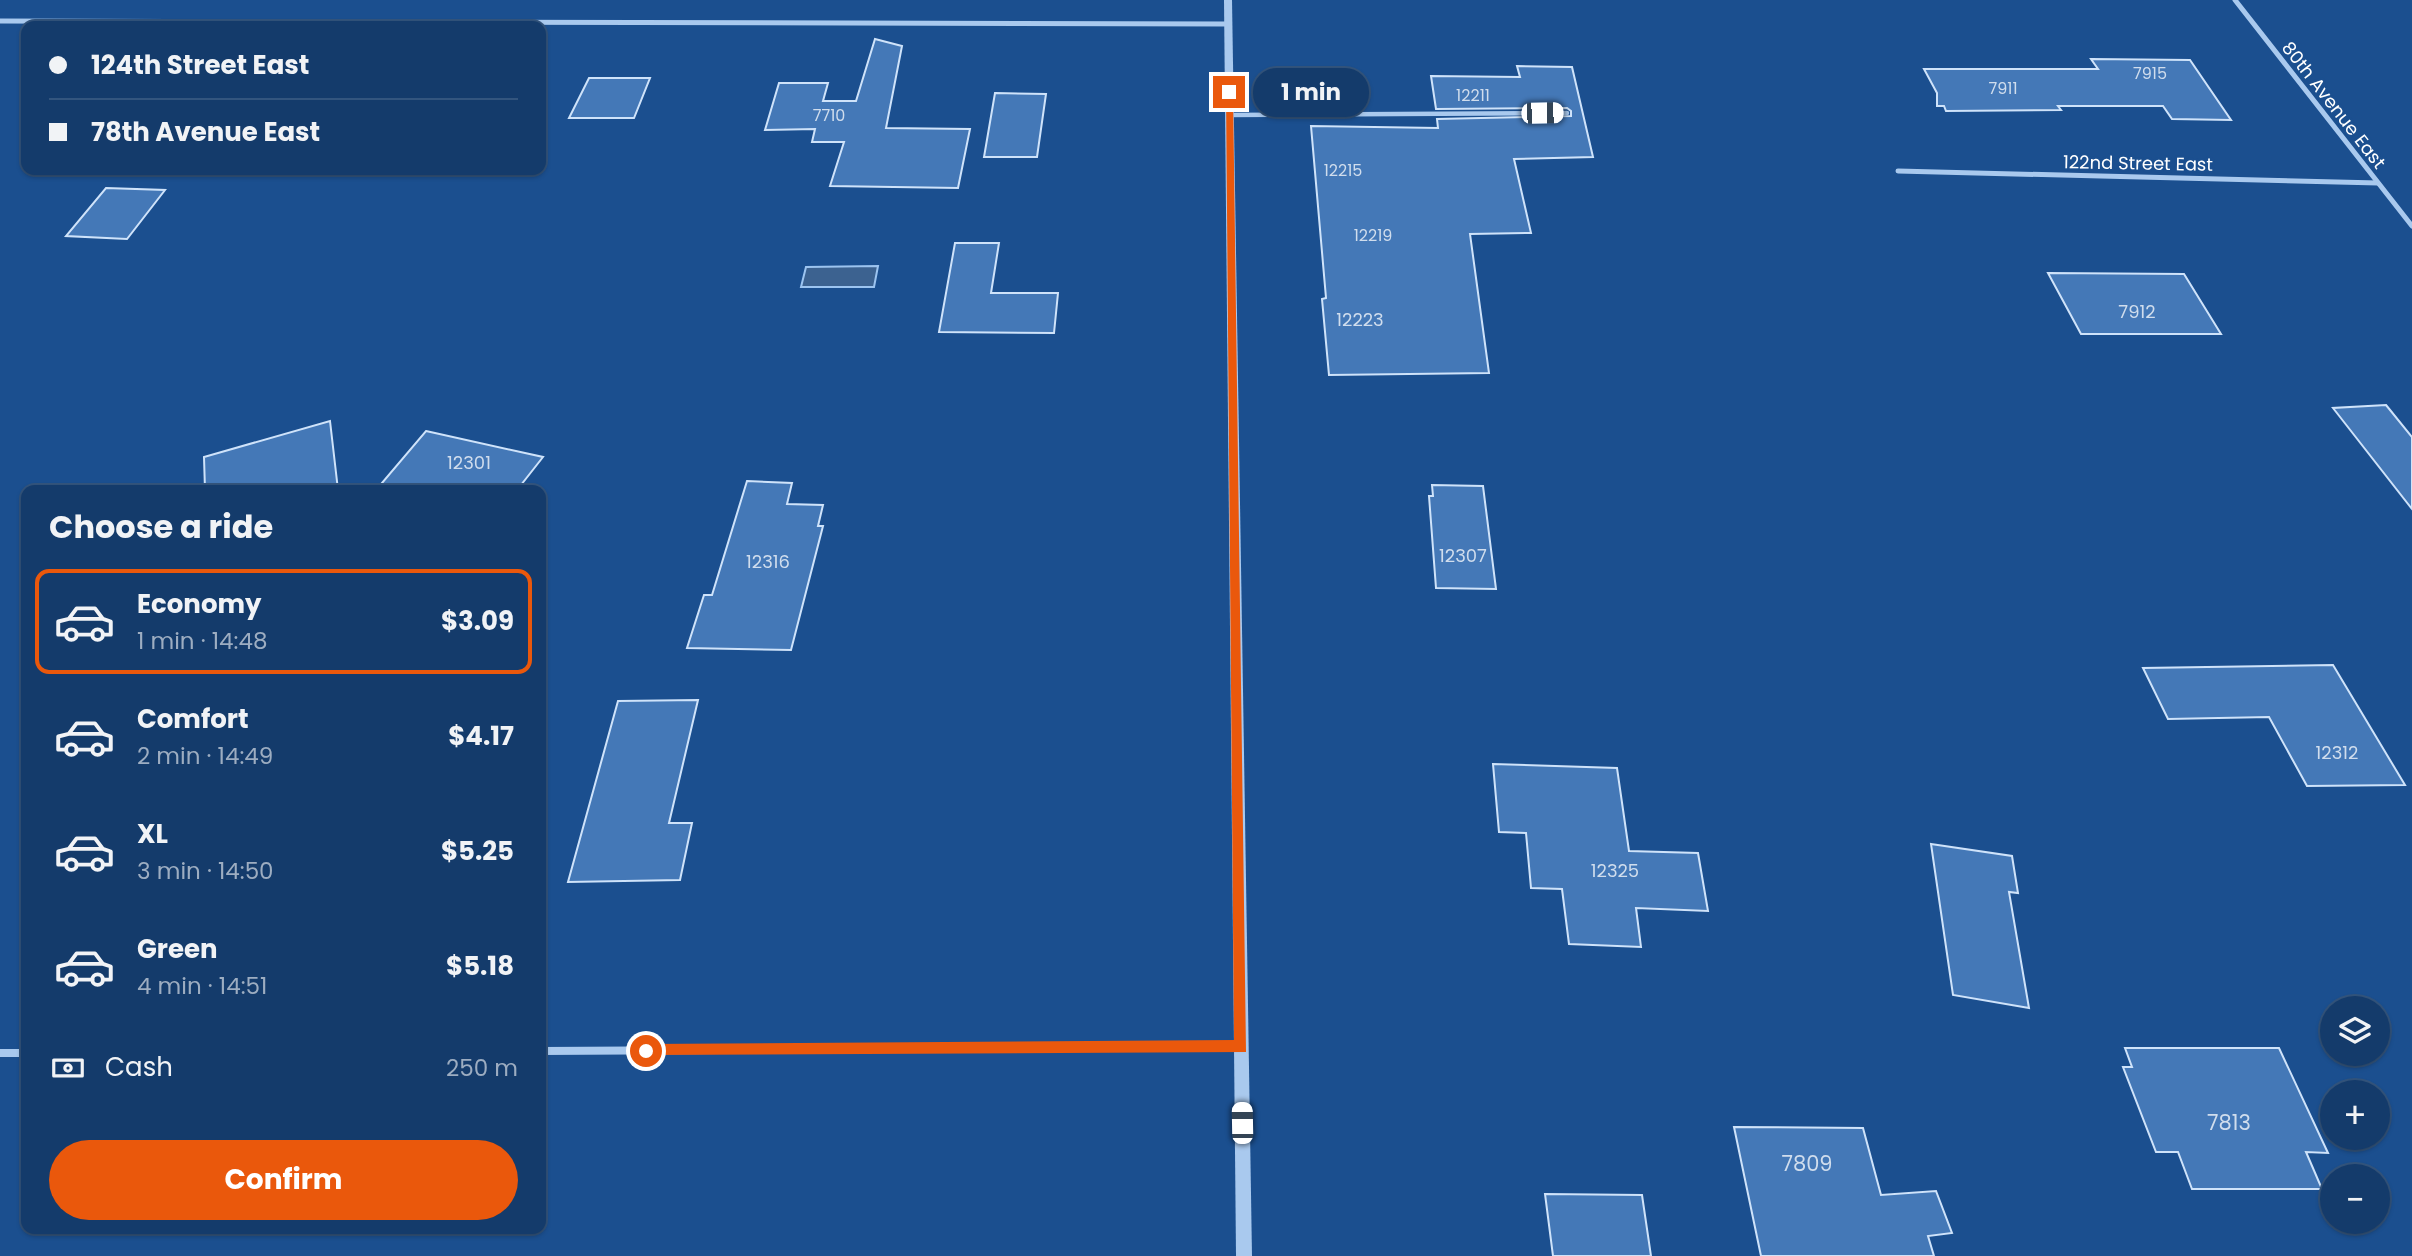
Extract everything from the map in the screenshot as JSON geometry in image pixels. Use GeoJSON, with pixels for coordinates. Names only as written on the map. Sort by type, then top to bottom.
{"type":"FeatureCollection","features":[{"type":"Feature","properties":{"kind":"street"},"geometry":{"type":"LineString","coordinates":[[1228,0],[1244,1256]]}},
{"type":"Feature","properties":{"kind":"street","name":"80th Avenue East"},"geometry":{"type":"LineString","coordinates":[[2235,0],[2412,226]]}},
{"type":"Feature","properties":{"kind":"street"},"geometry":{"type":"LineString","coordinates":[[0,21],[21,21]]}},
{"type":"Feature","properties":{"kind":"street"},"geometry":{"type":"LineString","coordinates":[[546,22],[1228,24]]}},
{"type":"Feature","properties":{"kind":"street","name":"122nd Street East"},"geometry":{"type":"LineString","coordinates":[[1898,171],[2378,183]]}},
{"type":"Feature","properties":{"kind":"street"},"geometry":{"type":"LineString","coordinates":[[546,1051],[1241,1047]]}},
{"type":"Feature","properties":{"kind":"street"},"geometry":{"type":"LineString","coordinates":[[0,1053],[21,1053]]}},
{"type":"Feature","properties":{"kind":"lane"},"geometry":{"type":"LineString","coordinates":[[1229,115],[1567,113]]}},
{"type":"Feature","properties":{"kind":"water"},"geometry":{"type":"Polygon","coordinates":[[[878,266],[874,287],[801,287],[806,267],[878,266]]]}},
{"type":"Feature","properties":{"kind":"building"},"geometry":{"type":"Polygon","coordinates":[[[875,39],[902,46],[886,128],[970,129],[958,188],[830,186],[844,142],[812,142],[815,129],[765,130],[779,83],[828,83],[823,101],[856,101],[875,39]]]}},
{"type":"Feature","properties":{"kind":"building"},"geometry":{"type":"Polygon","coordinates":[[[2091,59],[2190,60],[2231,120],[2172,119],[2163,106],[2058,106],[2061,110],[1946,111],[1944,106],[1937,106],[1937,93],[1924,69],[2098,69],[2091,59]]]}},
{"type":"Feature","properties":{"kind":"building"},"geometry":{"type":"Polygon","coordinates":[[[1517,66],[1572,67],[1593,157],[1514,159],[1531,233],[1470,234],[1489,373],[1329,375],[1322,299],[1326,298],[1311,126],[1438,128],[1437,119],[1571,116],[1571,111],[1567,108],[1436,109],[1431,76],[1520,77],[1517,66]]]}},
{"type":"Feature","properties":{"kind":"building"},"geometry":{"type":"Polygon","coordinates":[[[589,78],[650,78],[634,118],[569,118],[589,78]]]}},
{"type":"Feature","properties":{"kind":"building"},"geometry":{"type":"Polygon","coordinates":[[[995,93],[1046,94],[1037,157],[984,157],[995,93]]]}},
{"type":"Feature","properties":{"kind":"building"},"geometry":{"type":"Polygon","coordinates":[[[106,188],[165,190],[127,239],[66,236],[106,188]]]}},
{"type":"Feature","properties":{"kind":"building"},"geometry":{"type":"Polygon","coordinates":[[[955,243],[999,243],[991,293],[1058,293],[1054,333],[939,332],[955,243]]]}},
{"type":"Feature","properties":{"kind":"building"},"geometry":{"type":"Polygon","coordinates":[[[2048,273],[2184,274],[2221,334],[2081,334],[2048,273]]]}},
{"type":"Feature","properties":{"kind":"building"},"geometry":{"type":"Polygon","coordinates":[[[2386,405],[2412,437],[2412,509],[2333,408],[2386,405]]]}},
{"type":"Feature","properties":{"kind":"building"},"geometry":{"type":"Polygon","coordinates":[[[330,421],[337,485],[205,485],[204,457],[330,421]]]}},
{"type":"Feature","properties":{"kind":"building"},"geometry":{"type":"Polygon","coordinates":[[[426,431],[543,457],[521,485],[380,485],[426,431]]]}},
{"type":"Feature","properties":{"kind":"building"},"geometry":{"type":"Polygon","coordinates":[[[747,481],[792,483],[787,504],[823,505],[818,526],[823,526],[791,650],[687,648],[704,595],[712,595],[747,481]]]}},
{"type":"Feature","properties":{"kind":"building"},"geometry":{"type":"Polygon","coordinates":[[[1432,485],[1483,486],[1496,589],[1436,588],[1429,496],[1433,496],[1432,485]]]}},
{"type":"Feature","properties":{"kind":"building"},"geometry":{"type":"Polygon","coordinates":[[[2333,665],[2405,785],[2307,786],[2269,717],[2168,719],[2143,668],[2333,665]]]}},
{"type":"Feature","properties":{"kind":"building"},"geometry":{"type":"Polygon","coordinates":[[[698,700],[669,823],[692,823],[680,880],[568,882],[618,701],[698,700]]]}},
{"type":"Feature","properties":{"kind":"building"},"geometry":{"type":"Polygon","coordinates":[[[1493,764],[1617,768],[1629,851],[1698,853],[1708,911],[1636,908],[1641,947],[1569,944],[1562,889],[1531,888],[1526,833],[1499,832],[1493,764]]]}},
{"type":"Feature","properties":{"kind":"building"},"geometry":{"type":"Polygon","coordinates":[[[1931,844],[2012,856],[2018,893],[2009,892],[2029,1008],[1953,995],[1931,844]]]}},
{"type":"Feature","properties":{"kind":"building"},"geometry":{"type":"Polygon","coordinates":[[[2125,1048],[2279,1048],[2320,1136],[2320,1150],[2327,1150],[2328,1153],[2306,1152],[2320,1189],[2192,1189],[2178,1152],[2156,1152],[2123,1067],[2132,1067],[2125,1048]]]}},
{"type":"Feature","properties":{"kind":"building"},"geometry":{"type":"Polygon","coordinates":[[[1734,1127],[1863,1128],[1881,1195],[1936,1191],[1952,1233],[1928,1236],[1934,1256],[1761,1256],[1734,1127]]]}},
{"type":"Feature","properties":{"kind":"building"},"geometry":{"type":"Polygon","coordinates":[[[1545,1194],[1642,1195],[1651,1256],[1553,1256],[1545,1194]]]}},
{"type":"Feature","properties":{"kind":"route"},"geometry":{"type":"LineString","coordinates":[[646,1051],[1241,1047],[1229,92]]}}]}
